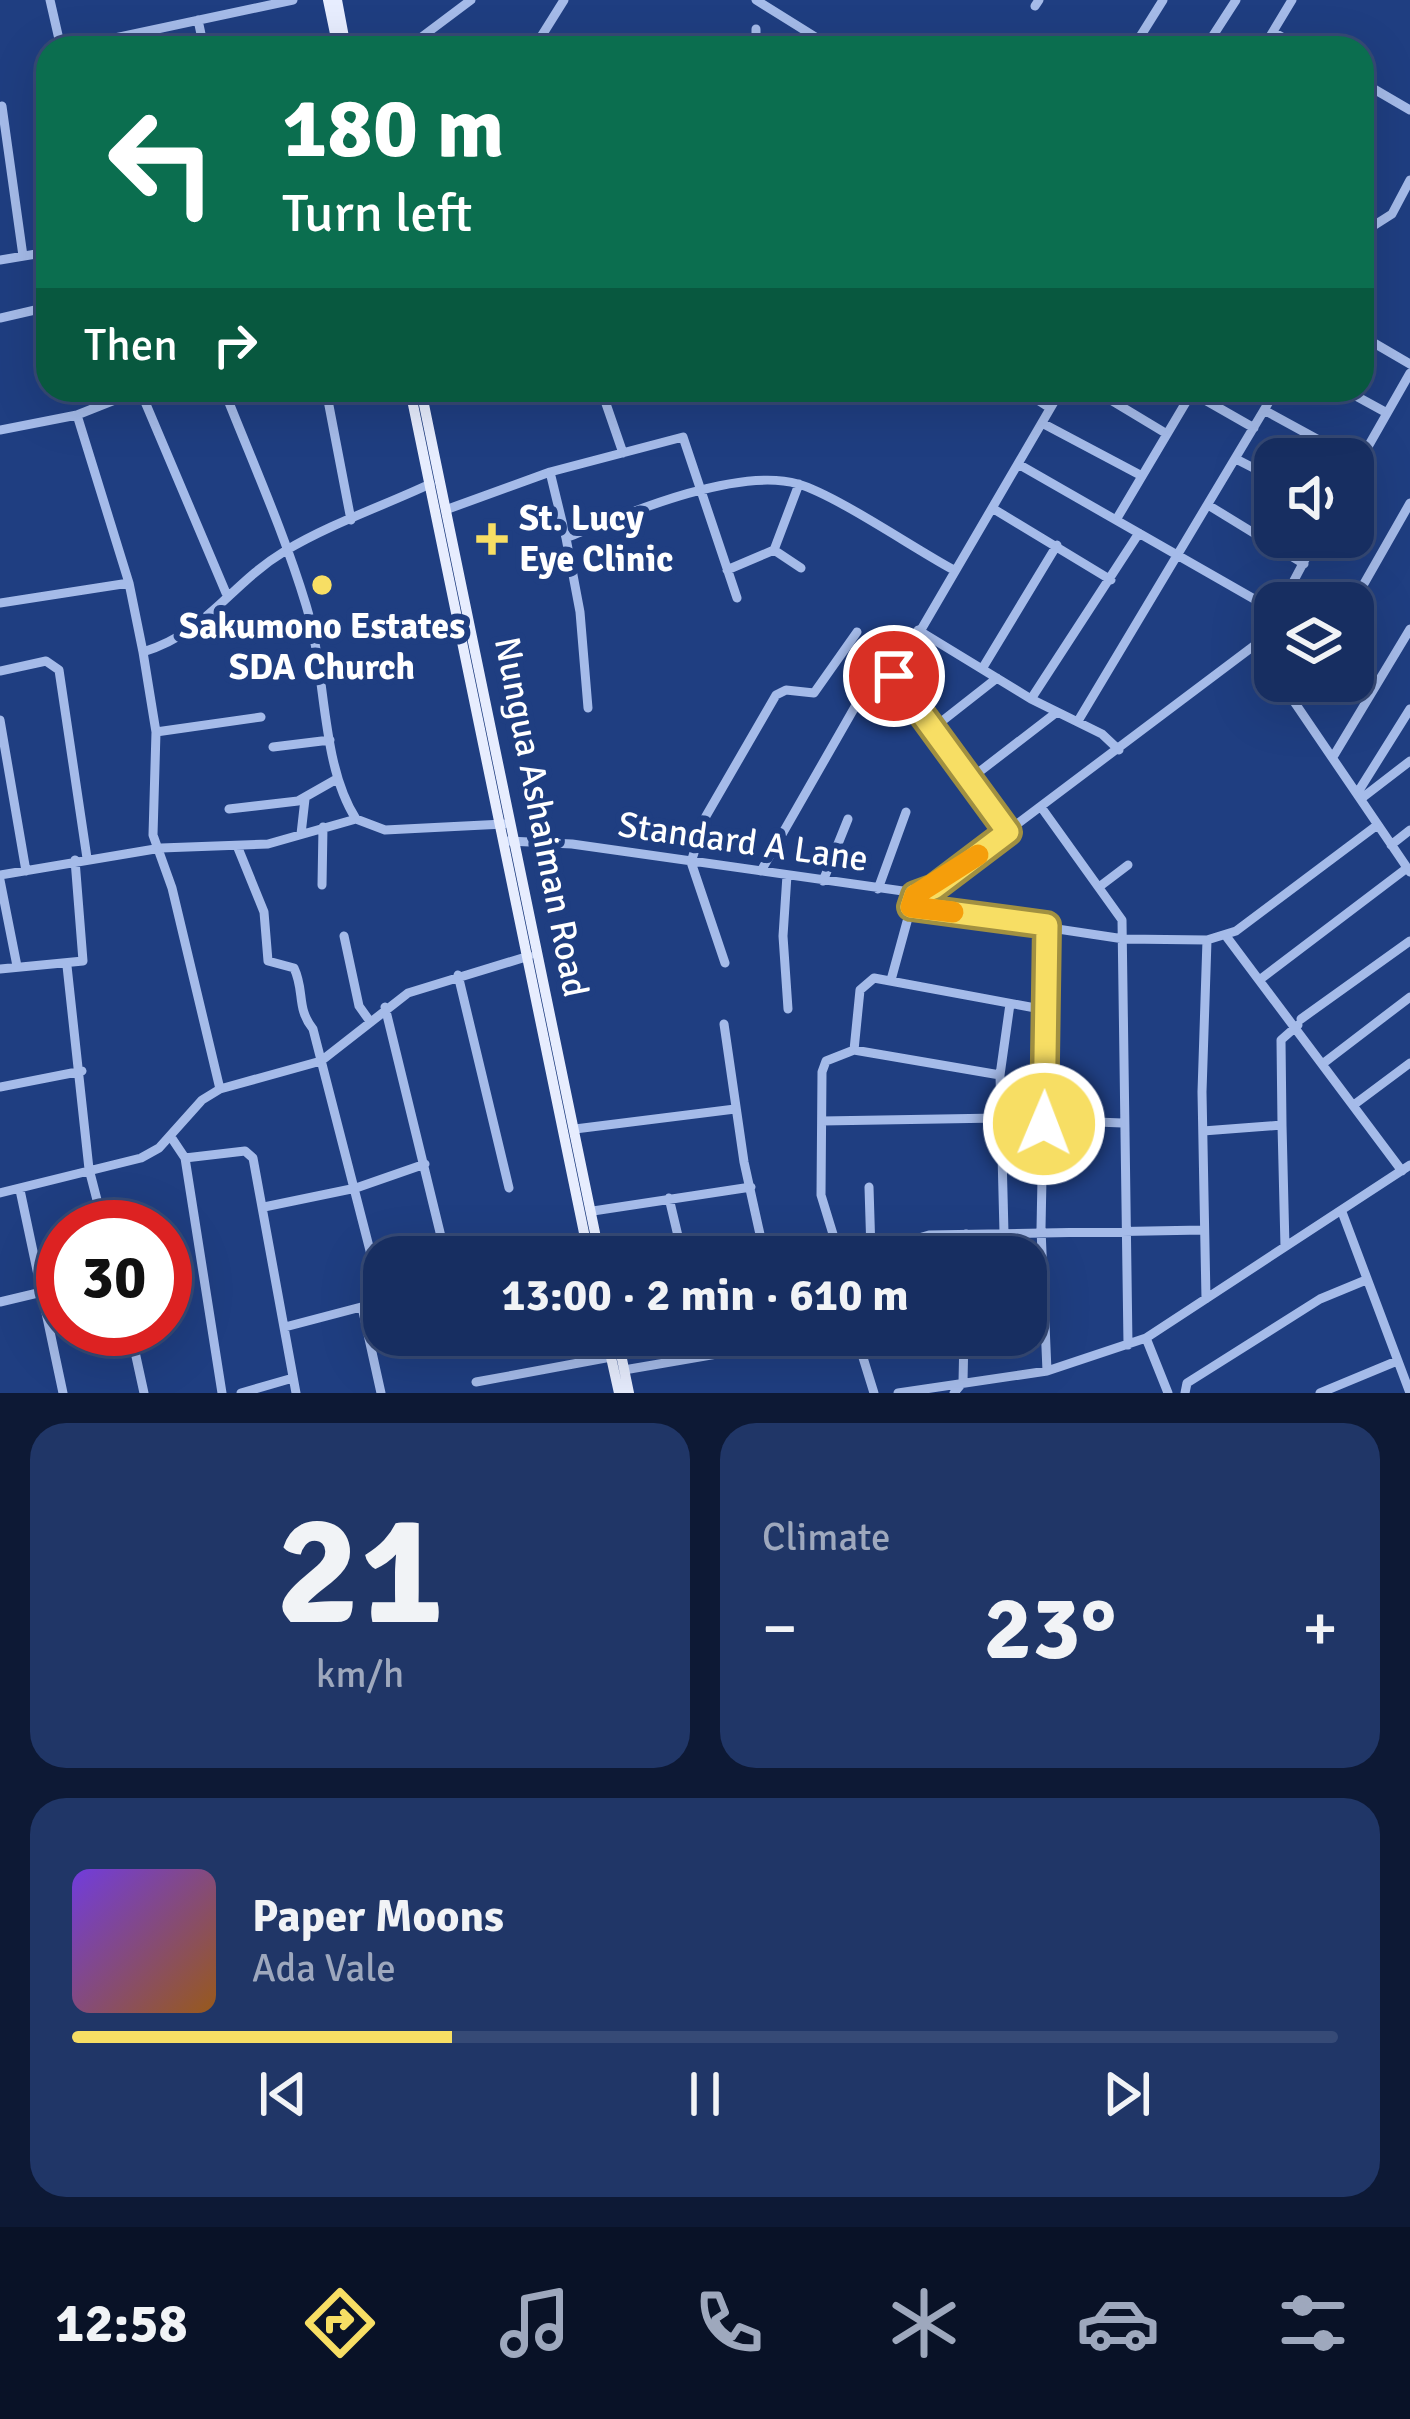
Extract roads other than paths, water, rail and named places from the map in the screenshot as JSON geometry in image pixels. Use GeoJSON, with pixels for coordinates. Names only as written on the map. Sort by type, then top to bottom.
{"type":"FeatureCollection","features":[{"type":"Feature","properties":{"kind":"main road"},"geometry":{"type":"LineString","coordinates":[[328,0],[338,36]]}},
{"type":"Feature","properties":{"kind":"main road"},"geometry":{"type":"LineString","coordinates":[[337,0],[341,36]]}},
{"type":"Feature","properties":{"kind":"main road","name":"Nungua Ashaiman Road"},"geometry":{"type":"LineString","coordinates":[[413,402],[504,824]]}},
{"type":"Feature","properties":{"kind":"main road","name":"Nungua Ashaiman Road"},"geometry":{"type":"LineString","coordinates":[[424,402],[448,509],[507,841],[597,1236]]}},
{"type":"Feature","properties":{"kind":"main road","name":"Nungua Ashaiman Road"},"geometry":{"type":"LineString","coordinates":[[534,955],[585,1236]]}},
{"type":"Feature","properties":{"kind":"main road"},"geometry":{"type":"LineString","coordinates":[[621,1356],[629,1393]]}},
{"type":"Feature","properties":{"kind":"main road"},"geometry":{"type":"LineString","coordinates":[[611,1358],[619,1393]]}},
{"type":"Feature","properties":{"kind":"street"},"geometry":{"type":"LineString","coordinates":[[50,0],[60,36]]}},
{"type":"Feature","properties":{"kind":"street"},"geometry":{"type":"LineString","coordinates":[[121,36],[293,0]]}},
{"type":"Feature","properties":{"kind":"street"},"geometry":{"type":"LineString","coordinates":[[443,0],[457,12]]}},
{"type":"Feature","properties":{"kind":"street"},"geometry":{"type":"LineString","coordinates":[[424,36],[471,0]]}},
{"type":"Feature","properties":{"kind":"street"},"geometry":{"type":"LineString","coordinates":[[542,36],[564,0]]}},
{"type":"Feature","properties":{"kind":"street"},"geometry":{"type":"LineString","coordinates":[[1140,36],[1163,0]]}},
{"type":"Feature","properties":{"kind":"street"},"geometry":{"type":"LineString","coordinates":[[1212,36],[1236,0]]}},
{"type":"Feature","properties":{"kind":"street"},"geometry":{"type":"LineString","coordinates":[[1270,36],[1292,0]]}},
{"type":"Feature","properties":{"kind":"street"},"geometry":{"type":"LineString","coordinates":[[758,1],[814,36]]}},
{"type":"Feature","properties":{"kind":"street"},"geometry":{"type":"LineString","coordinates":[[198,20],[201,36]]}},
{"type":"Feature","properties":{"kind":"street"},"geometry":{"type":"LineString","coordinates":[[756,28],[756,36]]}},
{"type":"Feature","properties":{"kind":"street"},"geometry":{"type":"LineString","coordinates":[[1273,32],[1280,36]]}},
{"type":"Feature","properties":{"kind":"street"},"geometry":{"type":"LineString","coordinates":[[1374,89],[1410,110]]}},
{"type":"Feature","properties":{"kind":"street"},"geometry":{"type":"LineString","coordinates":[[2,106],[23,256]]}},
{"type":"Feature","properties":{"kind":"street"},"geometry":{"type":"LineString","coordinates":[[1374,222],[1392,214],[1410,180]]}},
{"type":"Feature","properties":{"kind":"street"},"geometry":{"type":"LineString","coordinates":[[0,260],[36,254]]}},
{"type":"Feature","properties":{"kind":"street"},"geometry":{"type":"LineString","coordinates":[[0,318],[36,310]]}},
{"type":"Feature","properties":{"kind":"street"},"geometry":{"type":"LineString","coordinates":[[1374,342],[1410,364]]}},
{"type":"Feature","properties":{"kind":"street"},"geometry":{"type":"LineString","coordinates":[[1373,438],[1410,373]]}},
{"type":"Feature","properties":{"kind":"street"},"geometry":{"type":"LineString","coordinates":[[0,430],[77,416],[111,402]]}},
{"type":"Feature","properties":{"kind":"street"},"geometry":{"type":"LineString","coordinates":[[145,402],[226,593]]}},
{"type":"Feature","properties":{"kind":"street"},"geometry":{"type":"LineString","coordinates":[[229,402],[286,550],[325,680],[335,779],[356,819]]}},
{"type":"Feature","properties":{"kind":"street"},"geometry":{"type":"LineString","coordinates":[[328,402],[351,520]]}},
{"type":"Feature","properties":{"kind":"street"},"geometry":{"type":"LineString","coordinates":[[605,402],[623,453]]}},
{"type":"Feature","properties":{"kind":"street"},"geometry":{"type":"LineString","coordinates":[[1041,402],[1050,408]]}},
{"type":"Feature","properties":{"kind":"street"},"geometry":{"type":"LineString","coordinates":[[1008,832],[894,676],[952,569],[1054,402]]}},
{"type":"Feature","properties":{"kind":"street"},"geometry":{"type":"LineString","coordinates":[[1114,402],[1167,434]]}},
{"type":"Feature","properties":{"kind":"street"},"geometry":{"type":"LineString","coordinates":[[1116,520],[1184,402]]}},
{"type":"Feature","properties":{"kind":"street"},"geometry":{"type":"LineString","coordinates":[[1210,402],[1254,428]]}},
{"type":"Feature","properties":{"kind":"street"},"geometry":{"type":"LineString","coordinates":[[1078,722],[1269,402]]}},
{"type":"Feature","properties":{"kind":"street"},"geometry":{"type":"LineString","coordinates":[[1367,402],[1387,413]]}},
{"type":"Feature","properties":{"kind":"street"},"geometry":{"type":"LineString","coordinates":[[1264,410],[1309,438]]}},
{"type":"Feature","properties":{"kind":"street"},"geometry":{"type":"LineString","coordinates":[[77,416],[128,583],[143,652],[156,732],[150,805],[220,1089]]}},
{"type":"Feature","properties":{"kind":"street"},"geometry":{"type":"LineString","coordinates":[[1042,423],[1142,476]]}},
{"type":"Feature","properties":{"kind":"street"},"geometry":{"type":"LineString","coordinates":[[448,509],[550,472],[683,437],[737,598]]}},
{"type":"Feature","properties":{"kind":"street"},"geometry":{"type":"LineString","coordinates":[[1236,458],[1254,468]]}},
{"type":"Feature","properties":{"kind":"street"},"geometry":{"type":"LineString","coordinates":[[1018,464],[1254,601]]}},
{"type":"Feature","properties":{"kind":"street"},"geometry":{"type":"LineString","coordinates":[[550,472],[580,612],[588,708]]}},
{"type":"Feature","properties":{"kind":"street"},"geometry":{"type":"LineString","coordinates":[[566,538],[636,509],[764,481],[799,484],[952,569]]}},
{"type":"Feature","properties":{"kind":"street"},"geometry":{"type":"LineString","coordinates":[[143,652],[181,640],[226,593],[286,550],[430,484]]}},
{"type":"Feature","properties":{"kind":"street"},"geometry":{"type":"LineString","coordinates":[[727,570],[774,550],[799,484]]}},
{"type":"Feature","properties":{"kind":"street"},"geometry":{"type":"LineString","coordinates":[[1365,582],[1410,503]]}},
{"type":"Feature","properties":{"kind":"street"},"geometry":{"type":"LineString","coordinates":[[1208,506],[1304,564]]}},
{"type":"Feature","properties":{"kind":"street"},"geometry":{"type":"LineString","coordinates":[[992,508],[1111,580]]}},
{"type":"Feature","properties":{"kind":"street"},"geometry":{"type":"LineString","coordinates":[[1031,699],[1139,533]]}},
{"type":"Feature","properties":{"kind":"street"},"geometry":{"type":"LineString","coordinates":[[982,669],[1057,545]]}},
{"type":"Feature","properties":{"kind":"street"},"geometry":{"type":"LineString","coordinates":[[774,550],[801,568]]}},
{"type":"Feature","properties":{"kind":"street"},"geometry":{"type":"LineString","coordinates":[[1294,582],[1307,558]]}},
{"type":"Feature","properties":{"kind":"street"},"geometry":{"type":"LineString","coordinates":[[0,603],[128,583]]}},
{"type":"Feature","properties":{"kind":"street"},"geometry":{"type":"LineString","coordinates":[[1333,757],[1410,628]]}},
{"type":"Feature","properties":{"kind":"street"},"geometry":{"type":"LineString","coordinates":[[919,630],[1119,750]]}},
{"type":"Feature","properties":{"kind":"street"},"geometry":{"type":"LineString","coordinates":[[725,963],[691,862],[706,816],[776,695],[786,690],[814,693],[857,632]]}},
{"type":"Feature","properties":{"kind":"street","name":"Standard A Lane"},"geometry":{"type":"LineString","coordinates":[[507,841],[761,871],[878,889],[913,901],[1254,646]]}},
{"type":"Feature","properties":{"kind":"street"},"geometry":{"type":"LineString","coordinates":[[0,671],[46,661],[58,670],[81,859],[85,958],[68,966],[0,968]]}},
{"type":"Feature","properties":{"kind":"street"},"geometry":{"type":"LineString","coordinates":[[932,729],[997,678]]}},
{"type":"Feature","properties":{"kind":"street"},"geometry":{"type":"LineString","coordinates":[[1262,978],[1408,870],[1294,702]]}},
{"type":"Feature","properties":{"kind":"street"},"geometry":{"type":"LineString","coordinates":[[761,871],[856,705]]}},
{"type":"Feature","properties":{"kind":"street"},"geometry":{"type":"LineString","coordinates":[[1360,795],[1410,709]]}},
{"type":"Feature","properties":{"kind":"street"},"geometry":{"type":"LineString","coordinates":[[970,779],[1057,712]]}},
{"type":"Feature","properties":{"kind":"street"},"geometry":{"type":"LineString","coordinates":[[156,732],[261,718]]}},
{"type":"Feature","properties":{"kind":"street"},"geometry":{"type":"LineString","coordinates":[[0,720],[26,871]]}},
{"type":"Feature","properties":{"kind":"street"},"geometry":{"type":"LineString","coordinates":[[273,747],[330,740]]}},
{"type":"Feature","properties":{"kind":"street"},"geometry":{"type":"LineString","coordinates":[[1360,795],[1410,761]]}},
{"type":"Feature","properties":{"kind":"street"},"geometry":{"type":"LineString","coordinates":[[229,809],[305,800],[335,779]]}},
{"type":"Feature","properties":{"kind":"street"},"geometry":{"type":"LineString","coordinates":[[302,834],[305,800]]}},
{"type":"Feature","properties":{"kind":"street"},"geometry":{"type":"LineString","coordinates":[[1041,807],[1122,920],[1122,1228],[1128,1345]]}},
{"type":"Feature","properties":{"kind":"street"},"geometry":{"type":"LineString","coordinates":[[878,889],[906,812]]}},
{"type":"Feature","properties":{"kind":"street"},"geometry":{"type":"LineString","coordinates":[[17,965],[0,877],[160,848],[238,848],[356,819],[385,830],[504,824]]}},
{"type":"Feature","properties":{"kind":"street"},"geometry":{"type":"LineString","coordinates":[[823,881],[848,819]]}},
{"type":"Feature","properties":{"kind":"street"},"geometry":{"type":"LineString","coordinates":[[891,980],[913,901],[1124,939],[1207,940],[1226,936],[1376,826]]}},
{"type":"Feature","properties":{"kind":"street"},"geometry":{"type":"LineString","coordinates":[[322,885],[323,827]]}},
{"type":"Feature","properties":{"kind":"street"},"geometry":{"type":"LineString","coordinates":[[1391,845],[1410,830]]}},
{"type":"Feature","properties":{"kind":"street"},"geometry":{"type":"LineString","coordinates":[[238,848],[264,912],[268,961],[296,971],[299,1010],[313,1029],[368,1236]]}},
{"type":"Feature","properties":{"kind":"street"},"geometry":{"type":"LineString","coordinates":[[1099,887],[1128,866]]}},
{"type":"Feature","properties":{"kind":"street"},"geometry":{"type":"LineString","coordinates":[[787,875],[783,936],[788,1009]]}},
{"type":"Feature","properties":{"kind":"street"},"geometry":{"type":"LineString","coordinates":[[1047,925],[1041,1229],[1047,1371]]}},
{"type":"Feature","properties":{"kind":"street"},"geometry":{"type":"LineString","coordinates":[[344,936],[358,1006],[369,1021]]}},
{"type":"Feature","properties":{"kind":"street"},"geometry":{"type":"LineString","coordinates":[[898,1393],[1047,1371],[1146,1338],[1406,1168],[1355,1104],[1300,1022],[1226,936]]}},
{"type":"Feature","properties":{"kind":"street"},"geometry":{"type":"LineString","coordinates":[[1206,1298],[1207,940]]}},
{"type":"Feature","properties":{"kind":"street"},"geometry":{"type":"LineString","coordinates":[[1286,1247],[1281,1040],[1410,941]]}},
{"type":"Feature","properties":{"kind":"street"},"geometry":{"type":"LineString","coordinates":[[0,1193],[141,1158],[171,1137],[186,1116],[220,1089],[321,1061],[385,1007],[458,975],[534,955]]}},
{"type":"Feature","properties":{"kind":"street"},"geometry":{"type":"LineString","coordinates":[[68,966],[89,1169],[97,1200]]}},
{"type":"Feature","properties":{"kind":"street"},"geometry":{"type":"LineString","coordinates":[[458,975],[509,1188]]}},
{"type":"Feature","properties":{"kind":"street"},"geometry":{"type":"LineString","coordinates":[[854,1050],[860,990],[874,978],[1046,1010]]}},
{"type":"Feature","properties":{"kind":"street"},"geometry":{"type":"LineString","coordinates":[[1325,1062],[1410,998]]}},
{"type":"Feature","properties":{"kind":"street"},"geometry":{"type":"LineString","coordinates":[[1004,1233],[1000,1076],[1010,1004]]}},
{"type":"Feature","properties":{"kind":"street"},"geometry":{"type":"LineString","coordinates":[[385,1007],[441,1236]]}},
{"type":"Feature","properties":{"kind":"street"},"geometry":{"type":"LineString","coordinates":[[724,1024],[735,1109],[761,1236]]}},
{"type":"Feature","properties":{"kind":"street"},"geometry":{"type":"LineString","coordinates":[[832,1236],[823,1214],[826,1060],[854,1050],[1000,1076]]}},
{"type":"Feature","properties":{"kind":"street"},"geometry":{"type":"LineString","coordinates":[[1355,1104],[1410,1064]]}},
{"type":"Feature","properties":{"kind":"street"},"geometry":{"type":"LineString","coordinates":[[0,1087],[82,1071]]}},
{"type":"Feature","properties":{"kind":"street"},"geometry":{"type":"LineString","coordinates":[[575,1129],[735,1109]]}},
{"type":"Feature","properties":{"kind":"street"},"geometry":{"type":"LineString","coordinates":[[822,1121],[999,1118],[1044,1124],[1122,1123]]}},
{"type":"Feature","properties":{"kind":"street"},"geometry":{"type":"LineString","coordinates":[[1203,1131],[1282,1125]]}},
{"type":"Feature","properties":{"kind":"street"},"geometry":{"type":"LineString","coordinates":[[171,1137],[185,1158],[222,1393]]}},
{"type":"Feature","properties":{"kind":"street"},"geometry":{"type":"LineString","coordinates":[[185,1158],[250,1153],[296,1393]]}},
{"type":"Feature","properties":{"kind":"street"},"geometry":{"type":"LineString","coordinates":[[264,1207],[356,1187],[425,1164]]}},
{"type":"Feature","properties":{"kind":"street"},"geometry":{"type":"LineString","coordinates":[[593,1211],[751,1187]]}},
{"type":"Feature","properties":{"kind":"street"},"geometry":{"type":"LineString","coordinates":[[869,1187],[871,1236]]}},
{"type":"Feature","properties":{"kind":"street"},"geometry":{"type":"LineString","coordinates":[[20,1190],[36,1264]]}},
{"type":"Feature","properties":{"kind":"street"},"geometry":{"type":"LineString","coordinates":[[668,1198],[678,1236]]}},
{"type":"Feature","properties":{"kind":"street"},"geometry":{"type":"LineString","coordinates":[[1342,1212],[1410,1393]]}},
{"type":"Feature","properties":{"kind":"street"},"geometry":{"type":"LineString","coordinates":[[944,1236],[1041,1229],[1203,1230]]}},
{"type":"Feature","properties":{"kind":"street"},"geometry":{"type":"LineString","coordinates":[[1185,1393],[1187,1383],[1320,1299],[1366,1280]]}},
{"type":"Feature","properties":{"kind":"street"},"geometry":{"type":"LineString","coordinates":[[0,1302],[36,1293]]}},
{"type":"Feature","properties":{"kind":"street"},"geometry":{"type":"LineString","coordinates":[[285,1328],[362,1307],[381,1393]]}},
{"type":"Feature","properties":{"kind":"street"},"geometry":{"type":"LineString","coordinates":[[1146,1338],[1166,1392]]}},
{"type":"Feature","properties":{"kind":"street"},"geometry":{"type":"LineString","coordinates":[[55,1356],[63,1393]]}},
{"type":"Feature","properties":{"kind":"street"},"geometry":{"type":"LineString","coordinates":[[136,1356],[144,1393]]}},
{"type":"Feature","properties":{"kind":"street"},"geometry":{"type":"LineString","coordinates":[[624,1370],[706,1356]]}},
{"type":"Feature","properties":{"kind":"street"},"geometry":{"type":"LineString","coordinates":[[863,1356],[874,1393]]}},
{"type":"Feature","properties":{"kind":"street"},"geometry":{"type":"LineString","coordinates":[[955,1393],[963,1382],[964,1356]]}},
{"type":"Feature","properties":{"kind":"street"},"geometry":{"type":"LineString","coordinates":[[476,1382],[611,1358]]}},
{"type":"Feature","properties":{"kind":"street"},"geometry":{"type":"LineString","coordinates":[[1321,1393],[1397,1361]]}},
{"type":"Feature","properties":{"kind":"street"},"geometry":{"type":"LineString","coordinates":[[241,1393],[293,1378]]}},
{"type":"Feature","properties":{"kind":"place","name":"St. Lucy Eye Clinic"},"geometry":{"type":"Point","coordinates":[492,539]}},
{"type":"Feature","properties":{"kind":"place","name":"Sakumono Estates SDA Church"},"geometry":{"type":"Point","coordinates":[322,585]}}]}
